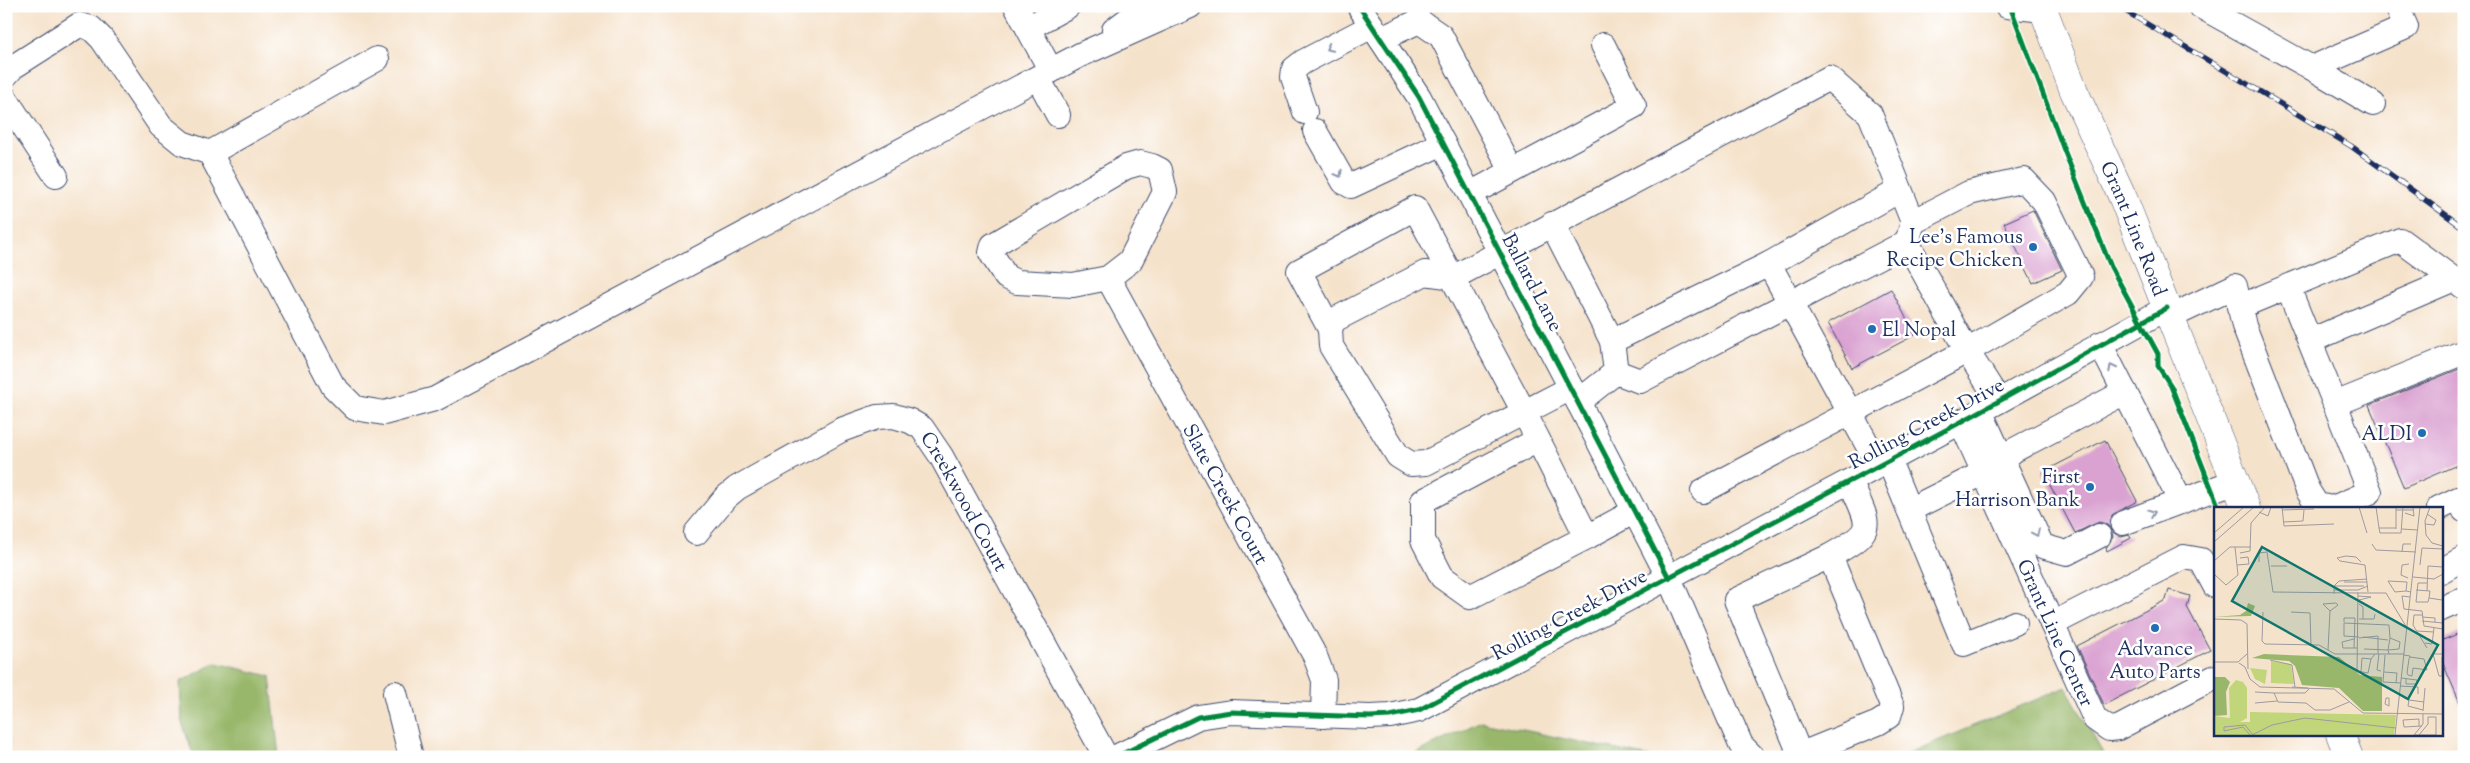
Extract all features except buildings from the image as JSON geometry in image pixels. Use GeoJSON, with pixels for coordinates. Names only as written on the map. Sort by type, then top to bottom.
{"type":"FeatureCollection","features":[{"type":"Feature","properties":{"kind":"main road","name":"Grant Line Road"},"geometry":{"type":"LineString","coordinates":[[2043,8],[2074,91],[2122,198],[2246,507]]}},
{"type":"Feature","properties":{"kind":"main road"},"geometry":{"type":"LineString","coordinates":[[2341,736],[2350,757]]}},
{"type":"Feature","properties":{"kind":"street"},"geometry":{"type":"LineString","coordinates":[[1016,6],[1028,28],[1058,115]]}},
{"type":"Feature","properties":{"kind":"street"},"geometry":{"type":"LineString","coordinates":[[1028,28],[1068,6]]}},
{"type":"Feature","properties":{"kind":"street"},"geometry":{"type":"LineString","coordinates":[[1080,55],[1146,6]]}},
{"type":"Feature","properties":{"kind":"street"},"geometry":{"type":"LineString","coordinates":[[6,75],[13,67],[79,25],[91,28],[102,39],[161,126],[182,143],[210,153],[333,386],[355,408],[384,413],[435,399],[1080,55],[1190,6]]}},
{"type":"Feature","properties":{"kind":"street","name":"Ballard Lane"},"geometry":{"type":"LineString","coordinates":[[1359,6],[1419,97],[1500,251],[1669,578],[1740,745],[1753,757]]}},
{"type":"Feature","properties":{"kind":"street"},"geometry":{"type":"LineString","coordinates":[[2007,6],[2043,8]]}},
{"type":"Feature","properties":{"kind":"street"},"geometry":{"type":"LineString","coordinates":[[2200,6],[2373,104]]}},
{"type":"Feature","properties":{"kind":"street"},"geometry":{"type":"LineString","coordinates":[[2312,68],[2406,27],[2397,6]]}},
{"type":"Feature","properties":{"kind":"street"},"geometry":{"type":"LineString","coordinates":[[1443,143],[1351,186],[1344,182],[1310,121],[1293,77],[1294,70],[1303,62],[1376,33],[1419,21],[1441,36],[1512,172]]}},
{"type":"Feature","properties":{"kind":"street"},"geometry":{"type":"LineString","coordinates":[[1470,194],[1634,106],[1603,45]]}},
{"type":"Feature","properties":{"kind":"street"},"geometry":{"type":"LineString","coordinates":[[210,153],[377,59]]}},
{"type":"Feature","properties":{"kind":"street"},"geometry":{"type":"LineString","coordinates":[[1330,329],[1334,320],[1425,273],[1454,277],[1829,78],[1870,114],[1900,190],[1910,232],[1968,351],[1980,412],[2042,546],[2067,553],[2099,536]]}},
{"type":"Feature","properties":{"kind":"street"},"geometry":{"type":"LineString","coordinates":[[6,99],[56,176]]}},
{"type":"Feature","properties":{"kind":"street"},"geometry":{"type":"LineString","coordinates":[[1140,163],[1152,166],[1160,170],[1165,192],[1130,261],[1108,278],[1074,285],[1017,282],[1006,278],[997,267],[991,253],[993,245],[1126,167],[1140,163]]}},
{"type":"Feature","properties":{"kind":"street"},"geometry":{"type":"LineString","coordinates":[[1616,372],[1640,382],[1790,303],[1910,232],[1969,193],[2024,180],[2044,200],[2081,277],[2068,292],[1968,351],[1703,491]]}},
{"type":"Feature","properties":{"kind":"street"},"geometry":{"type":"LineString","coordinates":[[1612,341],[1769,264],[1900,190]]}},
{"type":"Feature","properties":{"kind":"street"},"geometry":{"type":"LineString","coordinates":[[1586,538],[1524,412],[1454,277],[1415,208],[1299,271],[1330,329],[1331,346],[1398,456],[1411,464],[1426,463],[1524,412],[1575,395],[1616,372]]}},
{"type":"Feature","properties":{"kind":"street"},"geometry":{"type":"LineString","coordinates":[[1552,224],[1612,341],[1616,372]]}},
{"type":"Feature","properties":{"kind":"street"},"geometry":{"type":"LineString","coordinates":[[2327,507],[2317,505],[2308,490],[2244,326],[2239,307],[2400,240],[2459,283]]}},
{"type":"Feature","properties":{"kind":"street"},"geometry":{"type":"LineString","coordinates":[[1769,264],[1851,414],[1884,463],[1909,510],[1964,644],[2015,623]]}},
{"type":"Feature","properties":{"kind":"street","name":"Slate Creek Court"},"geometry":{"type":"LineString","coordinates":[[1108,278],[1315,656],[1324,680],[1323,716]]}},
{"type":"Feature","properties":{"kind":"street"},"geometry":{"type":"LineString","coordinates":[[2310,340],[2459,283]]}},
{"type":"Feature","properties":{"kind":"street","name":"Rolling Creek Drive"},"geometry":{"type":"LineString","coordinates":[[1116,757],[1172,728],[1209,715],[1231,712],[1384,717],[1419,710],[1980,412],[2100,344],[2168,312],[2234,286],[2239,307]]}},
{"type":"Feature","properties":{"kind":"street"},"geometry":{"type":"LineString","coordinates":[[2288,287],[2370,492],[2334,507]]}},
{"type":"Feature","properties":{"kind":"street"},"geometry":{"type":"LineString","coordinates":[[2100,344],[2181,502]]}},
{"type":"Feature","properties":{"kind":"street"},"geometry":{"type":"LineString","coordinates":[[2335,404],[2464,352]]}},
{"type":"Feature","properties":{"kind":"street"},"geometry":{"type":"LineString","coordinates":[[2001,457],[2125,392]]}},
{"type":"Feature","properties":{"kind":"street","name":"Grant Line Center"},"geometry":{"type":"LineString","coordinates":[[1980,412],[1983,473],[2092,714],[2099,723],[2109,729],[2118,728],[2214,678]]}},
{"type":"Feature","properties":{"kind":"street","name":"Creekwood Court"},"geometry":{"type":"LineString","coordinates":[[696,533],[725,498],[736,488],[842,430],[877,417],[894,416],[910,420],[922,428],[941,456],[1106,757]]}},
{"type":"Feature","properties":{"kind":"street"},"geometry":{"type":"LineString","coordinates":[[1538,440],[1423,501],[1423,540],[1442,578],[1470,597],[1635,512]]}},
{"type":"Feature","properties":{"kind":"street"},"geometry":{"type":"LineString","coordinates":[[1909,510],[1983,473]]}},
{"type":"Feature","properties":{"kind":"street"},"geometry":{"type":"LineString","coordinates":[[1830,556],[1892,706],[1889,716],[1878,723],[1797,756],[1736,600],[1830,556],[1860,538],[1868,522],[1850,481]]}},
{"type":"Feature","properties":{"kind":"street"},"geometry":{"type":"LineString","coordinates":[[2123,523],[2236,481]]}},
{"type":"Feature","properties":{"kind":"street"},"geometry":{"type":"LineString","coordinates":[[2441,507],[2458,499],[2464,510]]}},
{"type":"Feature","properties":{"kind":"street"},"geometry":{"type":"LineString","coordinates":[[2052,624],[2184,558],[2201,560],[2214,584]]}},
{"type":"Feature","properties":{"kind":"street"},"geometry":{"type":"LineString","coordinates":[[2442,570],[2464,558]]}},
{"type":"Feature","properties":{"kind":"street"},"geometry":{"type":"LineString","coordinates":[[2442,609],[2464,599]]}},
{"type":"Feature","properties":{"kind":"street"},"geometry":{"type":"LineString","coordinates":[[395,693],[411,757]]}},
{"type":"Feature","properties":{"kind":"green space"},"geometry":{"type":"Polygon","coordinates":[[[216,663],[270,676],[279,757],[194,757],[182,723],[180,682],[216,663]]]}},
{"type":"Feature","properties":{"kind":"green space"},"geometry":{"type":"Polygon","coordinates":[[[2066,687],[2105,757],[1899,757],[2066,687]]]}},
{"type":"Feature","properties":{"kind":"green space"},"geometry":{"type":"Polygon","coordinates":[[[1481,721],[1650,757],[1409,757],[1481,721]]]}},
{"type":"Feature","properties":{"kind":"railway"},"geometry":{"type":"LineString","coordinates":[[2117,6],[2351,146],[2464,228]]}},
{"type":"Feature","properties":{"kind":"cycle path"},"geometry":{"type":"LineString","coordinates":[[1359,6],[1419,97],[1669,578]]}},
{"type":"Feature","properties":{"kind":"cycle path"},"geometry":{"type":"LineString","coordinates":[[2010,6],[2064,150],[2111,267],[2158,354],[2158,366],[2171,386],[2219,507]]}},
{"type":"Feature","properties":{"kind":"cycle path"},"geometry":{"type":"LineString","coordinates":[[1116,757],[1198,717],[1231,712],[1370,717],[1390,716],[1419,710],[1961,422],[2167,308]]}},
{"type":"Feature","properties":{"kind":"place","name":"Lee's Famous Recipe Chicken"},"geometry":{"type":"Point","coordinates":[2033,247]}},
{"type":"Feature","properties":{"kind":"place","name":"El Nopal"},"geometry":{"type":"Point","coordinates":[1872,329]}},
{"type":"Feature","properties":{"kind":"place","name":"ALDI"},"geometry":{"type":"Point","coordinates":[2422,433]}},
{"type":"Feature","properties":{"kind":"place","name":"First Harrison Bank"},"geometry":{"type":"Point","coordinates":[2090,487]}},
{"type":"Feature","properties":{"kind":"place","name":"Advance Auto Parts"},"geometry":{"type":"Point","coordinates":[2155,628]}}]}
